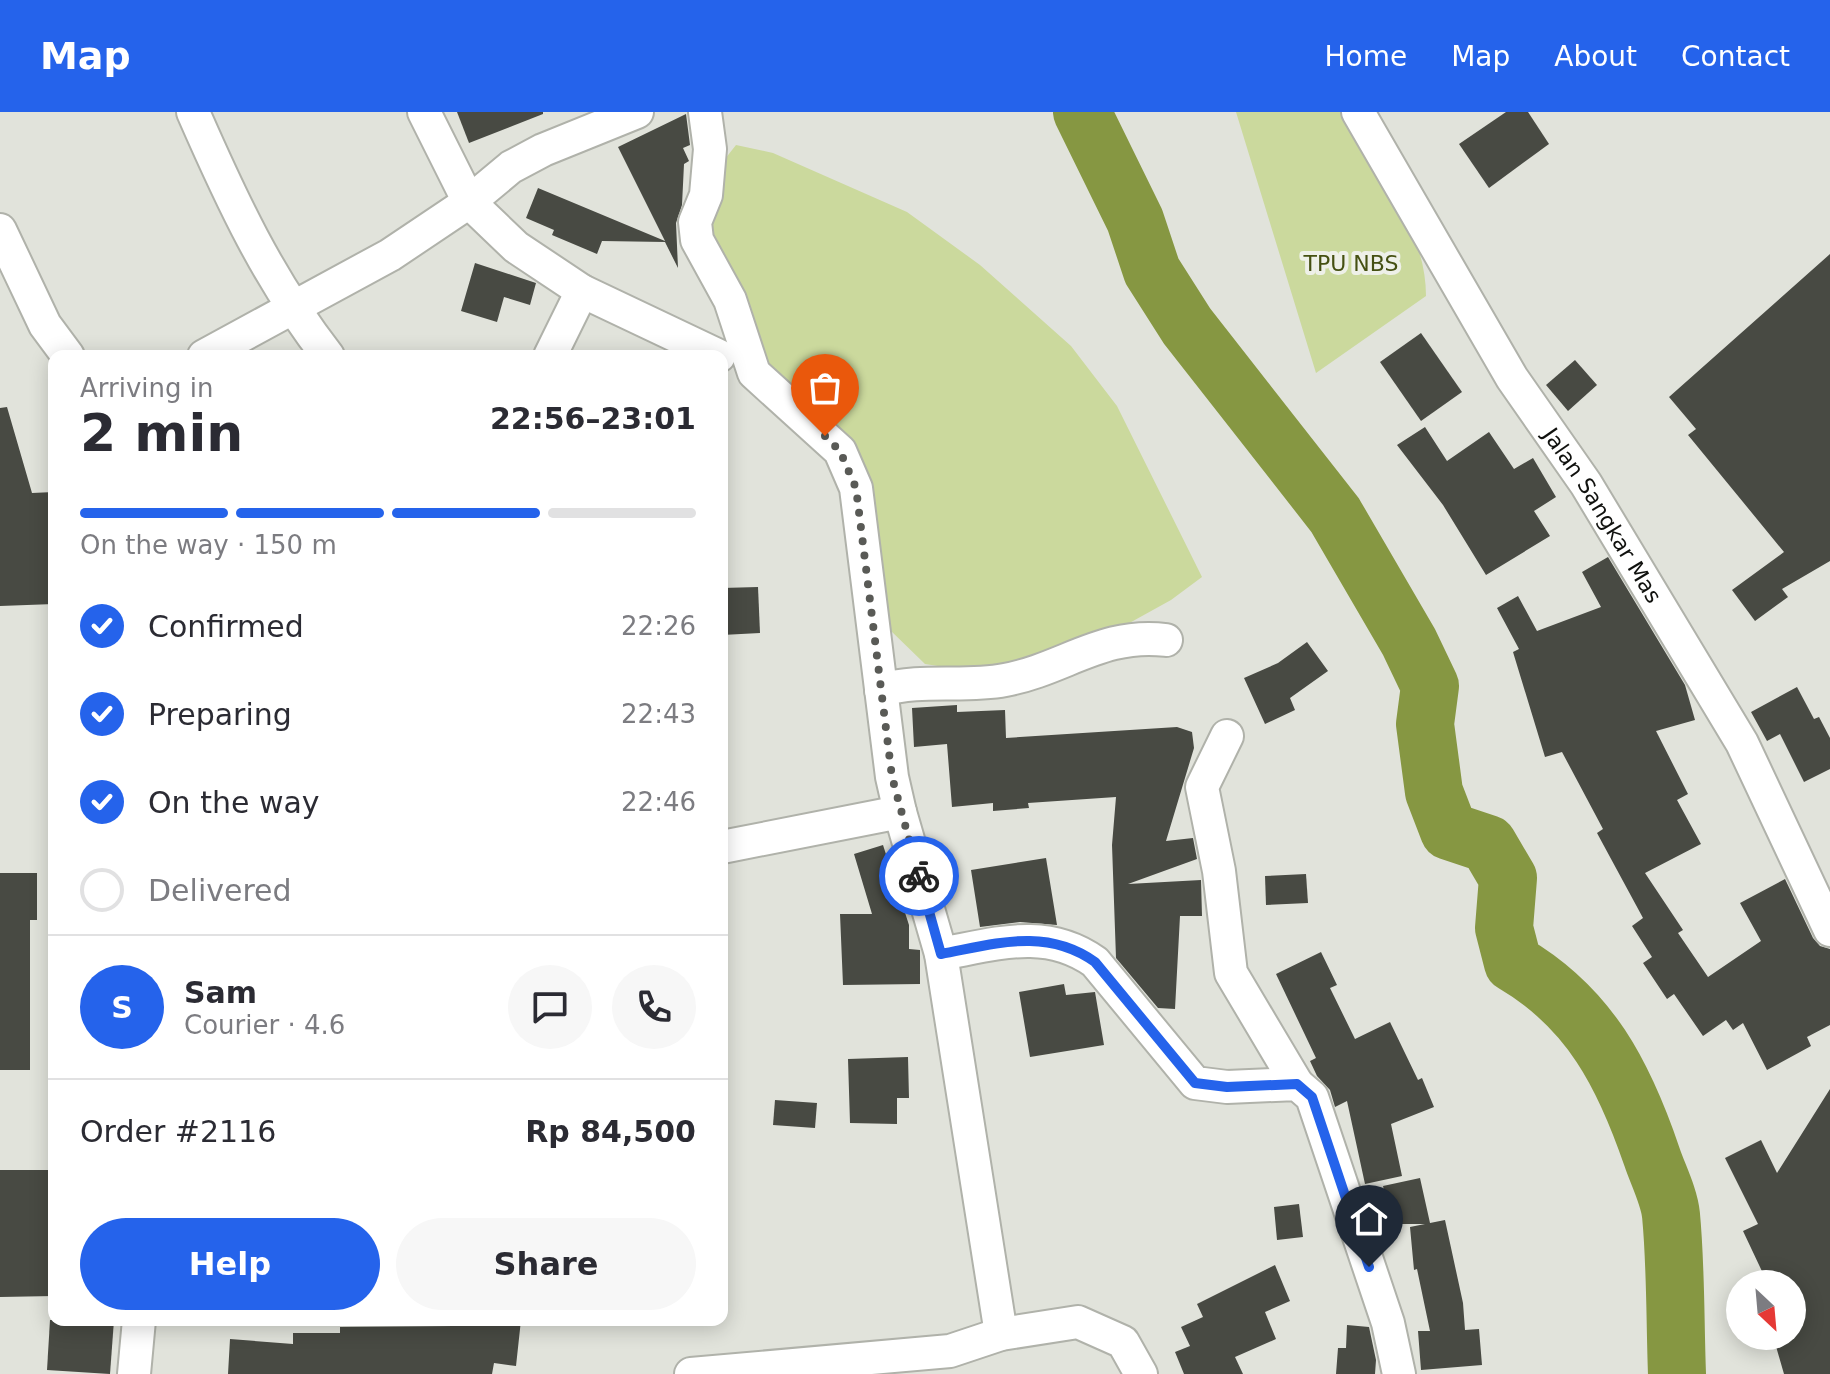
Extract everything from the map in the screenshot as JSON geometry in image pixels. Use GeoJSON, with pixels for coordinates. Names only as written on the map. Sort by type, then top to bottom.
{"type":"FeatureCollection","features":[{"type":"Feature","properties":{"kind":"street"},"geometry":{"type":"LineString","coordinates":[[193,112],[244,229],[291,308],[323,350]]}},
{"type":"Feature","properties":{"kind":"street"},"geometry":{"type":"LineString","coordinates":[[424,112],[469,202],[516,247],[582,291],[705,350]]}},
{"type":"Feature","properties":{"kind":"street"},"geometry":{"type":"LineString","coordinates":[[215,350],[390,255],[469,202],[487,184],[543,150],[637,112]]}},
{"type":"Feature","properties":{"kind":"street"},"geometry":{"type":"LineString","coordinates":[[705,112],[710,149],[706,195],[695,222],[697,240],[730,300],[754,373]]}},
{"type":"Feature","properties":{"kind":"street","name":"Jalan Sangkar Mas"},"geometry":{"type":"LineString","coordinates":[[1358,112],[1512,378],[1586,484],[1703,675],[1742,743],[1827,918]]}},
{"type":"Feature","properties":{"kind":"street"},"geometry":{"type":"LineString","coordinates":[[0,230],[45,325],[64,350]]}},
{"type":"Feature","properties":{"kind":"street"},"geometry":{"type":"LineString","coordinates":[[553,350],[582,291]]}},
{"type":"Feature","properties":{"kind":"street"},"geometry":{"type":"LineString","coordinates":[[728,361],[754,373],[820,431],[840,451],[851,470],[863,531],[892,777],[941,954],[1001,1334]]}},
{"type":"Feature","properties":{"kind":"street"},"geometry":{"type":"LineString","coordinates":[[881,690],[909,682],[1003,680],[1040,671],[1117,639],[1139,636],[1166,640]]}},
{"type":"Feature","properties":{"kind":"street"},"geometry":{"type":"LineString","coordinates":[[1227,736],[1202,787],[1219,871],[1231,973],[1297,1084],[1312,1097],[1388,1323],[1399,1374]]}},
{"type":"Feature","properties":{"kind":"street"},"geometry":{"type":"LineString","coordinates":[[728,846],[900,812]]}},
{"type":"Feature","properties":{"kind":"street"},"geometry":{"type":"LineString","coordinates":[[941,954],[1022,938],[1076,948],[1095,962],[1195,1083],[1227,1087],[1297,1084]]}},
{"type":"Feature","properties":{"kind":"street"},"geometry":{"type":"LineString","coordinates":[[691,1374],[950,1351],[1001,1334],[1078,1322],[1123,1342],[1141,1374]]}},
{"type":"Feature","properties":{"kind":"street"},"geometry":{"type":"LineString","coordinates":[[134,1374],[138,1326]]}},
{"type":"Feature","properties":{"kind":"green space","name":"TPU NBS"},"geometry":{"type":"Polygon","coordinates":[[[1236,112],[1341,112],[1383,176],[1418,246],[1426,296],[1316,373],[1236,112]]]}},
{"type":"Feature","properties":{"kind":"green space"},"geometry":{"type":"Polygon","coordinates":[[[736,145],[773,153],[907,212],[980,265],[1071,346],[1117,406],[1202,577],[1171,600],[1077,652],[983,673],[925,664],[889,629],[850,461],[762,362],[684,211],[736,145]]]}},
{"type":"Feature","properties":{"kind":"building"},"geometry":{"type":"Polygon","coordinates":[[[457,112],[543,112],[543,114],[469,143],[457,112]]]}},
{"type":"Feature","properties":{"kind":"building"},"geometry":{"type":"Polygon","coordinates":[[[1506,112],[1528,112],[1549,144],[1489,188],[1459,144],[1506,112]]]}},
{"type":"Feature","properties":{"kind":"building"},"geometry":{"type":"Polygon","coordinates":[[[686,114],[690,145],[683,148],[689,161],[684,164],[682,205],[676,223],[678,268],[665,242],[602,241],[597,254],[552,235],[554,230],[526,218],[538,188],[665,241],[618,147],[686,114]]]}},
{"type":"Feature","properties":{"kind":"building"},"geometry":{"type":"Polygon","coordinates":[[[1830,254],[1830,561],[1782,589],[1788,597],[1755,621],[1732,590],[1784,552],[1688,435],[1696,429],[1669,397],[1830,254]]]}},
{"type":"Feature","properties":{"kind":"building"},"geometry":{"type":"Polygon","coordinates":[[[475,263],[536,283],[530,305],[504,297],[497,322],[461,311],[475,263]]]}},
{"type":"Feature","properties":{"kind":"building"},"geometry":{"type":"Polygon","coordinates":[[[1421,333],[1462,392],[1421,421],[1380,362],[1421,333]]]}},
{"type":"Feature","properties":{"kind":"building"},"geometry":{"type":"Polygon","coordinates":[[[1575,360],[1597,385],[1568,411],[1546,385],[1575,360]]]}},
{"type":"Feature","properties":{"kind":"building"},"geometry":{"type":"Polygon","coordinates":[[[7,407],[32,493],[48,492],[48,604],[0,606],[0,408],[7,407]]]}},
{"type":"Feature","properties":{"kind":"building"},"geometry":{"type":"Polygon","coordinates":[[[1425,427],[1447,461],[1489,432],[1514,469],[1533,458],[1556,497],[1534,511],[1550,536],[1486,575],[1443,505],[1397,445],[1425,427]]]}},
{"type":"Feature","properties":{"kind":"building"},"geometry":{"type":"Polygon","coordinates":[[[1608,557],[1685,685],[1695,720],[1656,731],[1688,794],[1677,800],[1701,844],[1645,873],[1683,930],[1678,933],[1708,977],[1761,941],[1740,903],[1785,879],[1813,938],[1820,946],[1830,949],[1830,1025],[1807,1037],[1811,1046],[1767,1070],[1743,1023],[1733,1030],[1726,1020],[1703,1036],[1674,994],[1667,999],[1643,963],[1652,957],[1632,926],[1643,918],[1597,833],[1603,829],[1562,752],[1545,757],[1513,652],[1519,649],[1497,608],[1518,596],[1537,631],[1601,607],[1582,572],[1608,557]]]}},
{"type":"Feature","properties":{"kind":"building"},"geometry":{"type":"Polygon","coordinates":[[[758,587],[760,633],[728,635],[728,588],[758,587]]]}},
{"type":"Feature","properties":{"kind":"building"},"geometry":{"type":"Polygon","coordinates":[[[1307,642],[1328,671],[1290,698],[1295,710],[1265,724],[1244,678],[1278,663],[1307,642]]]}},
{"type":"Feature","properties":{"kind":"building"},"geometry":{"type":"Polygon","coordinates":[[[1797,687],[1814,719],[1819,717],[1830,738],[1830,769],[1804,782],[1780,734],[1767,741],[1751,712],[1797,687]]]}},
{"type":"Feature","properties":{"kind":"building"},"geometry":{"type":"Polygon","coordinates":[[[957,705],[957,712],[1005,710],[1006,738],[1177,727],[1192,732],[1194,748],[1166,841],[1193,838],[1197,859],[1128,884],[1201,880],[1202,916],[1180,916],[1175,1009],[1158,1008],[1116,958],[1112,845],[1116,797],[1028,803],[1029,808],[993,811],[993,803],[952,807],[947,744],[914,747],[912,708],[957,705]]]}},
{"type":"Feature","properties":{"kind":"building"},"geometry":{"type":"Polygon","coordinates":[[[883,845],[909,925],[909,949],[920,950],[920,984],[843,985],[840,914],[872,914],[854,854],[883,845]]]}},
{"type":"Feature","properties":{"kind":"building"},"geometry":{"type":"Polygon","coordinates":[[[1046,858],[1057,925],[1020,922],[980,927],[971,870],[1046,858]]]}},
{"type":"Feature","properties":{"kind":"building"},"geometry":{"type":"Polygon","coordinates":[[[0,873],[37,873],[37,920],[30,920],[30,1070],[0,1070],[0,873]]]}},
{"type":"Feature","properties":{"kind":"building"},"geometry":{"type":"Polygon","coordinates":[[[1306,874],[1308,903],[1266,905],[1265,876],[1306,874]]]}},
{"type":"Feature","properties":{"kind":"building"},"geometry":{"type":"Polygon","coordinates":[[[1321,952],[1337,985],[1330,988],[1355,1039],[1390,1022],[1418,1080],[1422,1078],[1434,1107],[1391,1124],[1402,1176],[1365,1184],[1347,1101],[1335,1107],[1330,1090],[1317,1076],[1310,1061],[1316,1058],[1276,974],[1321,952]]]}},
{"type":"Feature","properties":{"kind":"building"},"geometry":{"type":"Polygon","coordinates":[[[1064,984],[1066,995],[1095,992],[1104,1045],[1030,1057],[1019,992],[1064,984]]]}},
{"type":"Feature","properties":{"kind":"building"},"geometry":{"type":"Polygon","coordinates":[[[908,1057],[909,1098],[897,1098],[897,1124],[850,1123],[848,1059],[908,1057]]]}},
{"type":"Feature","properties":{"kind":"building"},"geometry":{"type":"Polygon","coordinates":[[[1830,1089],[1830,1374],[1784,1374],[1777,1350],[1806,1350],[1806,1270],[1761,1270],[1743,1231],[1758,1224],[1725,1158],[1761,1140],[1777,1173],[1830,1089]]]}},
{"type":"Feature","properties":{"kind":"building"},"geometry":{"type":"Polygon","coordinates":[[[775,1100],[817,1103],[815,1128],[773,1125],[775,1100]]]}},
{"type":"Feature","properties":{"kind":"building"},"geometry":{"type":"Polygon","coordinates":[[[0,1170],[48,1170],[48,1296],[0,1297],[0,1170]]]}},
{"type":"Feature","properties":{"kind":"building"},"geometry":{"type":"Polygon","coordinates":[[[1420,1178],[1430,1223],[1445,1220],[1463,1303],[1465,1330],[1479,1329],[1482,1365],[1421,1370],[1418,1331],[1430,1331],[1417,1269],[1414,1270],[1410,1227],[1425,1224],[1392,1224],[1383,1186],[1420,1178]]]}},
{"type":"Feature","properties":{"kind":"building"},"geometry":{"type":"Polygon","coordinates":[[[1299,1204],[1303,1237],[1277,1240],[1274,1207],[1299,1204]]]}},
{"type":"Feature","properties":{"kind":"building"},"geometry":{"type":"Polygon","coordinates":[[[1275,1265],[1290,1301],[1265,1312],[1276,1339],[1235,1357],[1243,1374],[1184,1374],[1175,1352],[1190,1346],[1181,1327],[1203,1317],[1197,1304],[1275,1265]]]}},
{"type":"Feature","properties":{"kind":"building"},"geometry":{"type":"Polygon","coordinates":[[[1347,1325],[1369,1327],[1376,1360],[1375,1374],[1336,1374],[1338,1348],[1346,1348],[1347,1325]]]}},
{"type":"Feature","properties":{"kind":"building"},"geometry":{"type":"Polygon","coordinates":[[[50,1326],[114,1326],[110,1374],[47,1370],[50,1326]]]}},
{"type":"Feature","properties":{"kind":"building"},"geometry":{"type":"Polygon","coordinates":[[[520,1326],[516,1366],[494,1363],[492,1374],[228,1374],[230,1339],[293,1344],[293,1333],[340,1333],[340,1327],[520,1326]]]}},
{"type":"Feature","properties":{"kind":"waterway"},"geometry":{"type":"LineString","coordinates":[[1082,112],[1135,220],[1152,271],[1187,326],[1335,515],[1409,642],[1430,686],[1425,724],[1434,792],[1449,831],[1488,844],[1508,878],[1504,928],[1513,963],[1540,981],[1583,1023],[1601,1046],[1629,1098],[1670,1208],[1677,1374]]}},
{"type":"Feature","properties":{"kind":"way so far"},"geometry":{"type":"LineString","coordinates":[[825,436],[840,451],[851,470],[856,488],[892,777],[919,876]]}},
{"type":"Feature","properties":{"kind":"route"},"geometry":{"type":"LineString","coordinates":[[919,876],[941,954],[1022,938],[1076,948],[1095,962],[1195,1083],[1206,1087],[1276,1083],[1297,1084],[1305,1088],[1312,1097],[1369,1267]]}}]}
